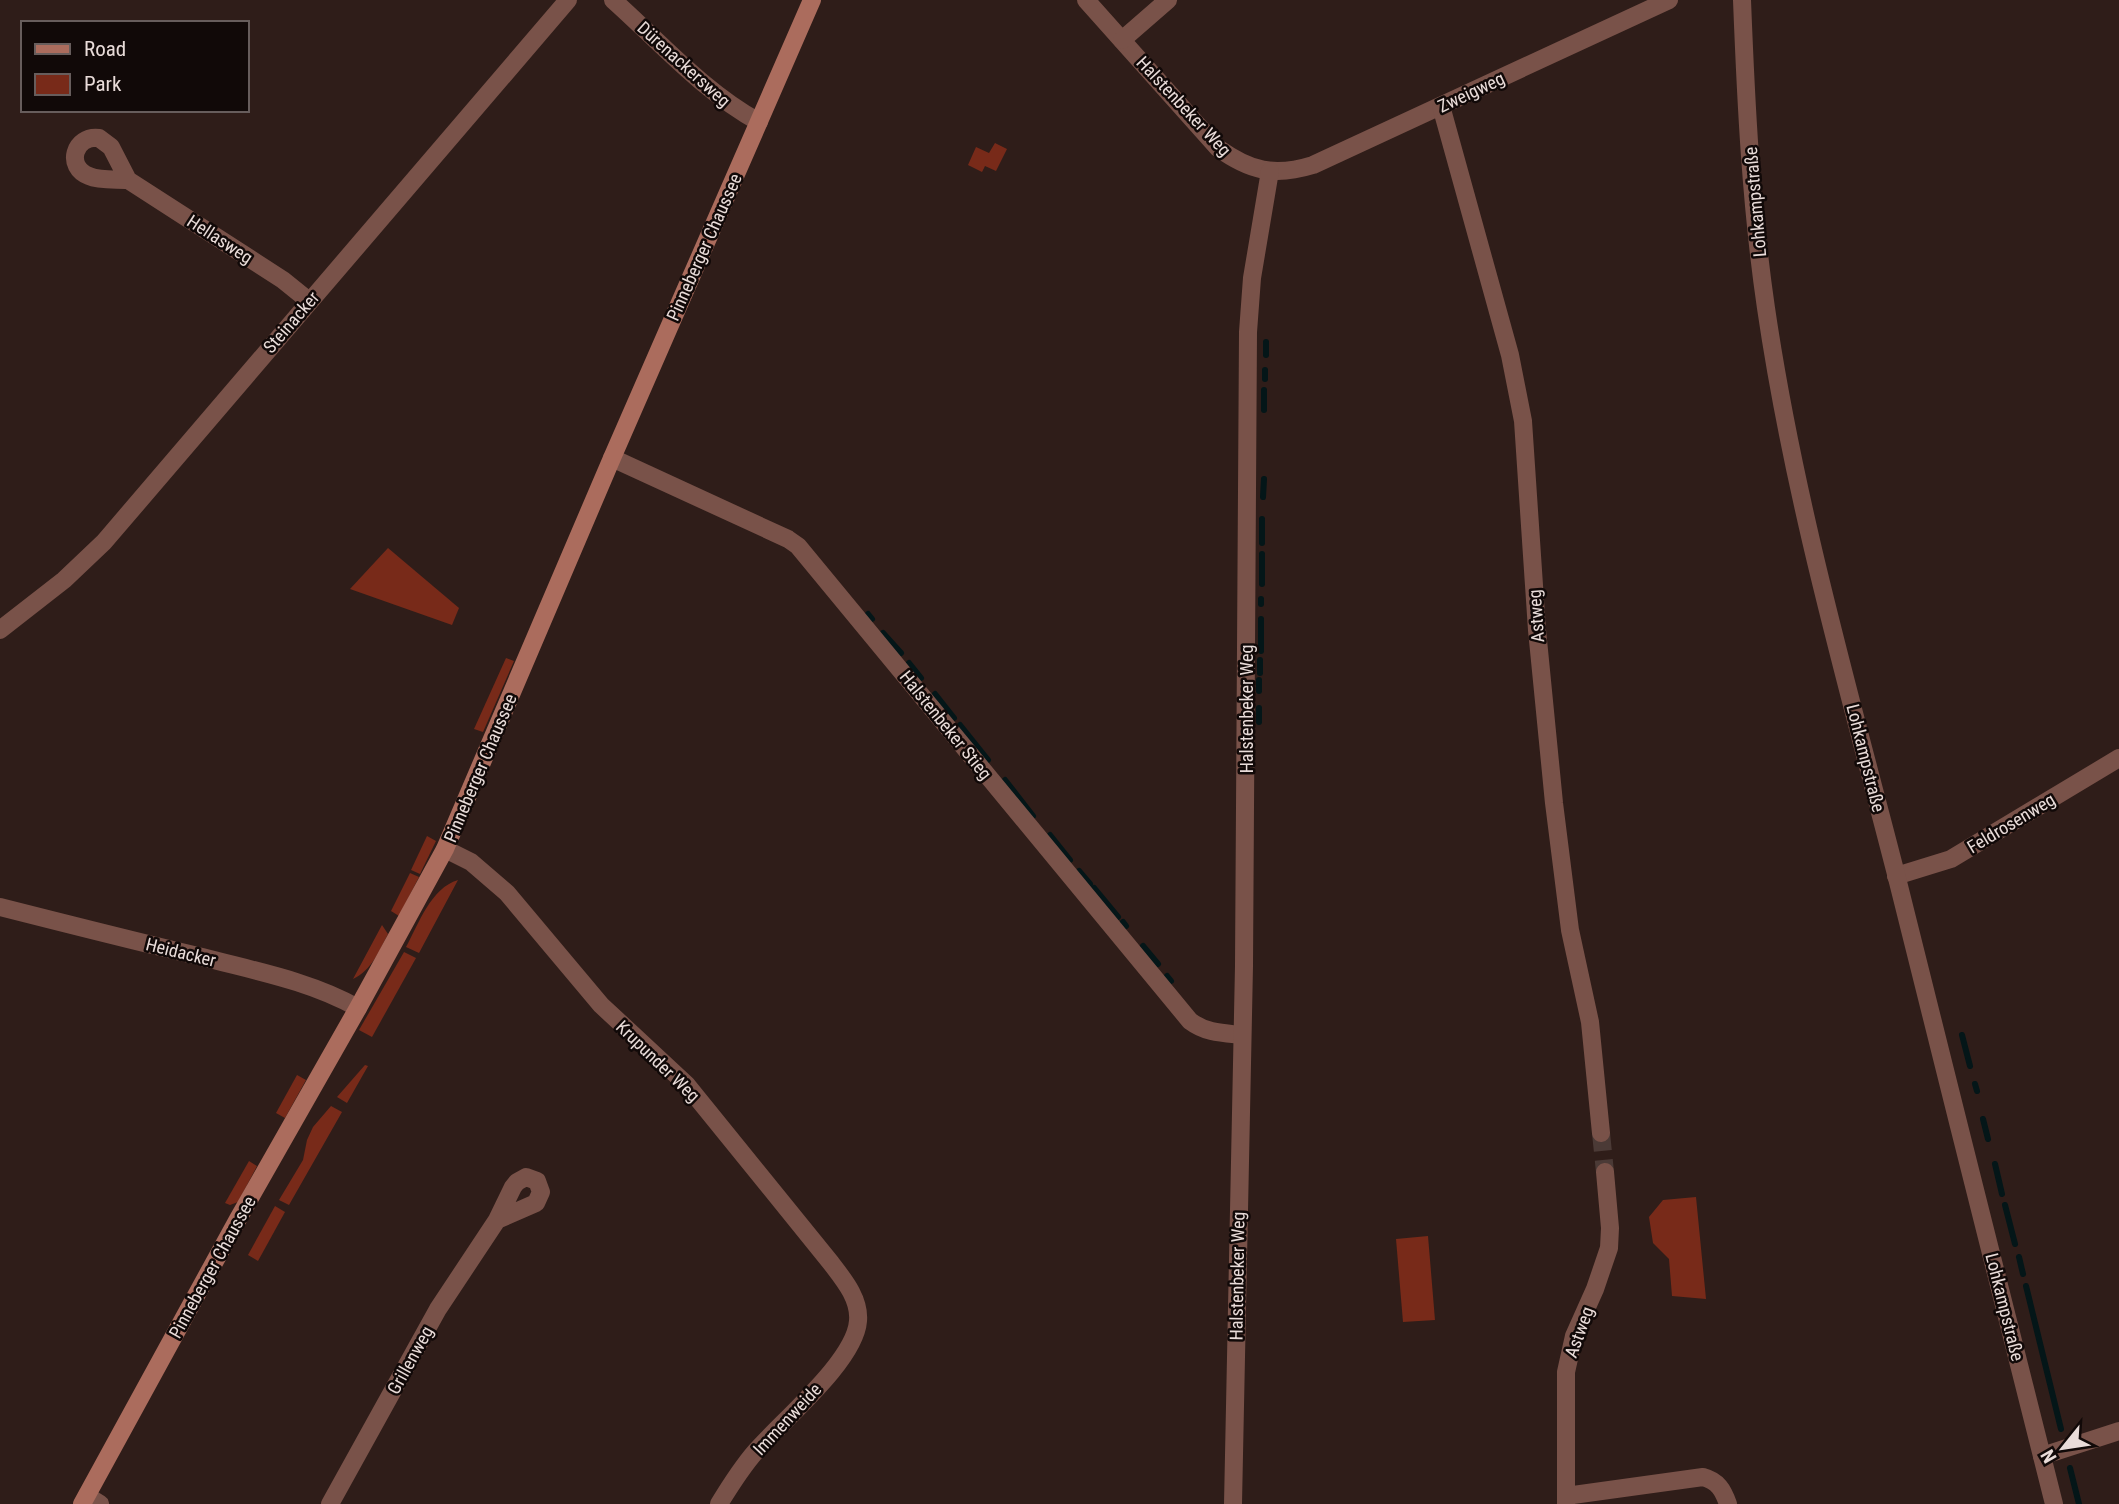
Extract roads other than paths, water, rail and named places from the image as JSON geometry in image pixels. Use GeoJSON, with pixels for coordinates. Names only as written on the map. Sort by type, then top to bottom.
{"type":"FeatureCollection","features":[{"type":"Feature","properties":{"kind":"main road","name":"Pinneberger Chaussee"},"geometry":{"type":"LineString","coordinates":[[90,1501],[238,1219],[445,849],[812,0]]}},
{"type":"Feature","properties":{"kind":"street","name":"Steinacker"},"geometry":{"type":"LineString","coordinates":[[0,630],[64,580],[104,542],[568,0]]}},
{"type":"Feature","properties":{"kind":"street","name":"Dürenackersweg"},"geometry":{"type":"LineString","coordinates":[[613,0],[716,94],[759,122]]}},
{"type":"Feature","properties":{"kind":"street","name":"Halstenbeker Weg"},"geometry":{"type":"LineString","coordinates":[[1086,0],[1218,148],[1252,168],[1270,171],[1252,278],[1248,332],[1242,1035],[1233,1504]]}},
{"type":"Feature","properties":{"kind":"street"},"geometry":{"type":"LineString","coordinates":[[1122,40],[1168,0]]}},
{"type":"Feature","properties":{"kind":"street","name":"Zweigweg"},"geometry":{"type":"LineString","coordinates":[[1270,171],[1286,172],[1312,165],[1670,0]]}},
{"type":"Feature","properties":{"kind":"street","name":"Lohkampstraße"},"geometry":{"type":"LineString","coordinates":[[1742,0],[1755,210],[1766,305],[1802,499],[2054,1504]]}},
{"type":"Feature","properties":{"kind":"street","name":"Astweg"},"geometry":{"type":"LineString","coordinates":[[1441,106],[1510,355],[1523,421],[1537,630],[1554,803],[1570,930],[1590,1022],[1601,1133]]}},
{"type":"Feature","properties":{"kind":"street","name":"Hellasweg"},"geometry":{"type":"LineString","coordinates":[[128,180],[283,279],[309,302]]}},
{"type":"Feature","properties":{"kind":"street","name":"Halstenbeker Stieg"},"geometry":{"type":"LineString","coordinates":[[612,458],[798,546],[1190,1021],[1200,1028],[1214,1032],[1242,1035]]}},
{"type":"Feature","properties":{"kind":"street","name":"Feldrosenweg"},"geometry":{"type":"LineString","coordinates":[[1896,876],[1951,859],[2119,758]]}},
{"type":"Feature","properties":{"kind":"street","name":"Krupunder Weg"},"geometry":{"type":"LineString","coordinates":[[445,849],[471,862],[507,893],[601,1006],[685,1084],[847,1284],[855,1300],[858,1318],[856,1334]]}},
{"type":"Feature","properties":{"kind":"street","name":"Heidacker"},"geometry":{"type":"LineString","coordinates":[[0,906],[287,980],[337,996],[358,1008]]}},
{"type":"Feature","properties":{"kind":"street","name":"Astweg"},"geometry":{"type":"LineString","coordinates":[[1566,1500],[1566,1372],[1574,1336],[1595,1289],[1609,1248],[1605,1172]]}},
{"type":"Feature","properties":{"kind":"street","name":"Grillenweg"},"geometry":{"type":"LineString","coordinates":[[330,1504],[438,1309],[479,1243],[497,1220]]}},
{"type":"Feature","properties":{"kind":"street","name":"Immenweide"},"geometry":{"type":"LineString","coordinates":[[719,1504],[753,1454],[832,1370],[856,1334]]}},
{"type":"Feature","properties":{"kind":"street"},"geometry":{"type":"LineString","coordinates":[[2042,1456],[2119,1431]]}},
{"type":"Feature","properties":{"kind":"street"},"geometry":{"type":"LineString","coordinates":[[1566,1500],[1703,1477],[1712,1479],[1719,1485],[1728,1504]]}},
{"type":"Feature","properties":{"kind":"waterway"},"geometry":{"type":"LineString","coordinates":[[1266,342],[1266,355]]}},
{"type":"Feature","properties":{"kind":"waterway"},"geometry":{"type":"LineString","coordinates":[[1265,370],[1265,379]]}},
{"type":"Feature","properties":{"kind":"waterway"},"geometry":{"type":"LineString","coordinates":[[1264,390],[1264,410]]}},
{"type":"Feature","properties":{"kind":"waterway"},"geometry":{"type":"LineString","coordinates":[[1263,497],[1264,479]]}},
{"type":"Feature","properties":{"kind":"waterway"},"geometry":{"type":"LineString","coordinates":[[1262,519],[1262,543]]}},
{"type":"Feature","properties":{"kind":"waterway"},"geometry":{"type":"LineString","coordinates":[[1262,554],[1262,584]]}},
{"type":"Feature","properties":{"kind":"waterway"},"geometry":{"type":"LineString","coordinates":[[1261,599],[1261,604]]}},
{"type":"Feature","properties":{"kind":"waterway"},"geometry":{"type":"LineString","coordinates":[[868,614],[872,619]]}},
{"type":"Feature","properties":{"kind":"waterway"},"geometry":{"type":"LineString","coordinates":[[1261,619],[1261,651]]}},
{"type":"Feature","properties":{"kind":"waterway"},"geometry":{"type":"LineString","coordinates":[[883,633],[901,653]]}},
{"type":"Feature","properties":{"kind":"waterway"},"geometry":{"type":"LineString","coordinates":[[1260,660],[1260,673]]}},
{"type":"Feature","properties":{"kind":"waterway"},"geometry":{"type":"LineString","coordinates":[[909,663],[921,678]]}},
{"type":"Feature","properties":{"kind":"waterway"},"geometry":{"type":"LineString","coordinates":[[1259,680],[1259,691]]}},
{"type":"Feature","properties":{"kind":"waterway"},"geometry":{"type":"LineString","coordinates":[[935,694],[954,718]]}},
{"type":"Feature","properties":{"kind":"waterway"},"geometry":{"type":"LineString","coordinates":[[1259,708],[1259,722]]}},
{"type":"Feature","properties":{"kind":"waterway"},"geometry":{"type":"LineString","coordinates":[[960,725],[988,760]]}},
{"type":"Feature","properties":{"kind":"waterway"},"geometry":{"type":"LineString","coordinates":[[1005,780],[1033,816]]}},
{"type":"Feature","properties":{"kind":"waterway"},"geometry":{"type":"LineString","coordinates":[[1050,835],[1070,860]]}},
{"type":"Feature","properties":{"kind":"waterway"},"geometry":{"type":"LineString","coordinates":[[1079,871],[1090,884]]}},
{"type":"Feature","properties":{"kind":"waterway"},"geometry":{"type":"LineString","coordinates":[[1094,888],[1118,917]]}},
{"type":"Feature","properties":{"kind":"waterway"},"geometry":{"type":"LineString","coordinates":[[1123,922],[1126,926]]}},
{"type":"Feature","properties":{"kind":"waterway"},"geometry":{"type":"LineString","coordinates":[[1143,946],[1158,964]]}},
{"type":"Feature","properties":{"kind":"waterway"},"geometry":{"type":"LineString","coordinates":[[1167,976],[1171,981]]}},
{"type":"Feature","properties":{"kind":"waterway"},"geometry":{"type":"LineString","coordinates":[[1962,1035],[1970,1066]]}},
{"type":"Feature","properties":{"kind":"waterway"},"geometry":{"type":"LineString","coordinates":[[1975,1084],[1977,1091]]}},
{"type":"Feature","properties":{"kind":"waterway"},"geometry":{"type":"LineString","coordinates":[[1983,1119],[1988,1139]]}},
{"type":"Feature","properties":{"kind":"waterway"},"geometry":{"type":"LineString","coordinates":[[1995,1164],[2002,1194]]}},
{"type":"Feature","properties":{"kind":"waterway"},"geometry":{"type":"LineString","coordinates":[[2005,1205],[2015,1244]]}},
{"type":"Feature","properties":{"kind":"waterway"},"geometry":{"type":"LineString","coordinates":[[2019,1257],[2023,1274]]}},
{"type":"Feature","properties":{"kind":"waterway"},"geometry":{"type":"LineString","coordinates":[[2026,1286],[2061,1429]]}},
{"type":"Feature","properties":{"kind":"waterway"},"geometry":{"type":"LineString","coordinates":[[2070,1468],[2079,1504]]}},
{"type":"Feature","properties":{"kind":"tunnel"},"geometry":{"type":"LineString","coordinates":[[1601,1133],[1605,1172]]}}]}
